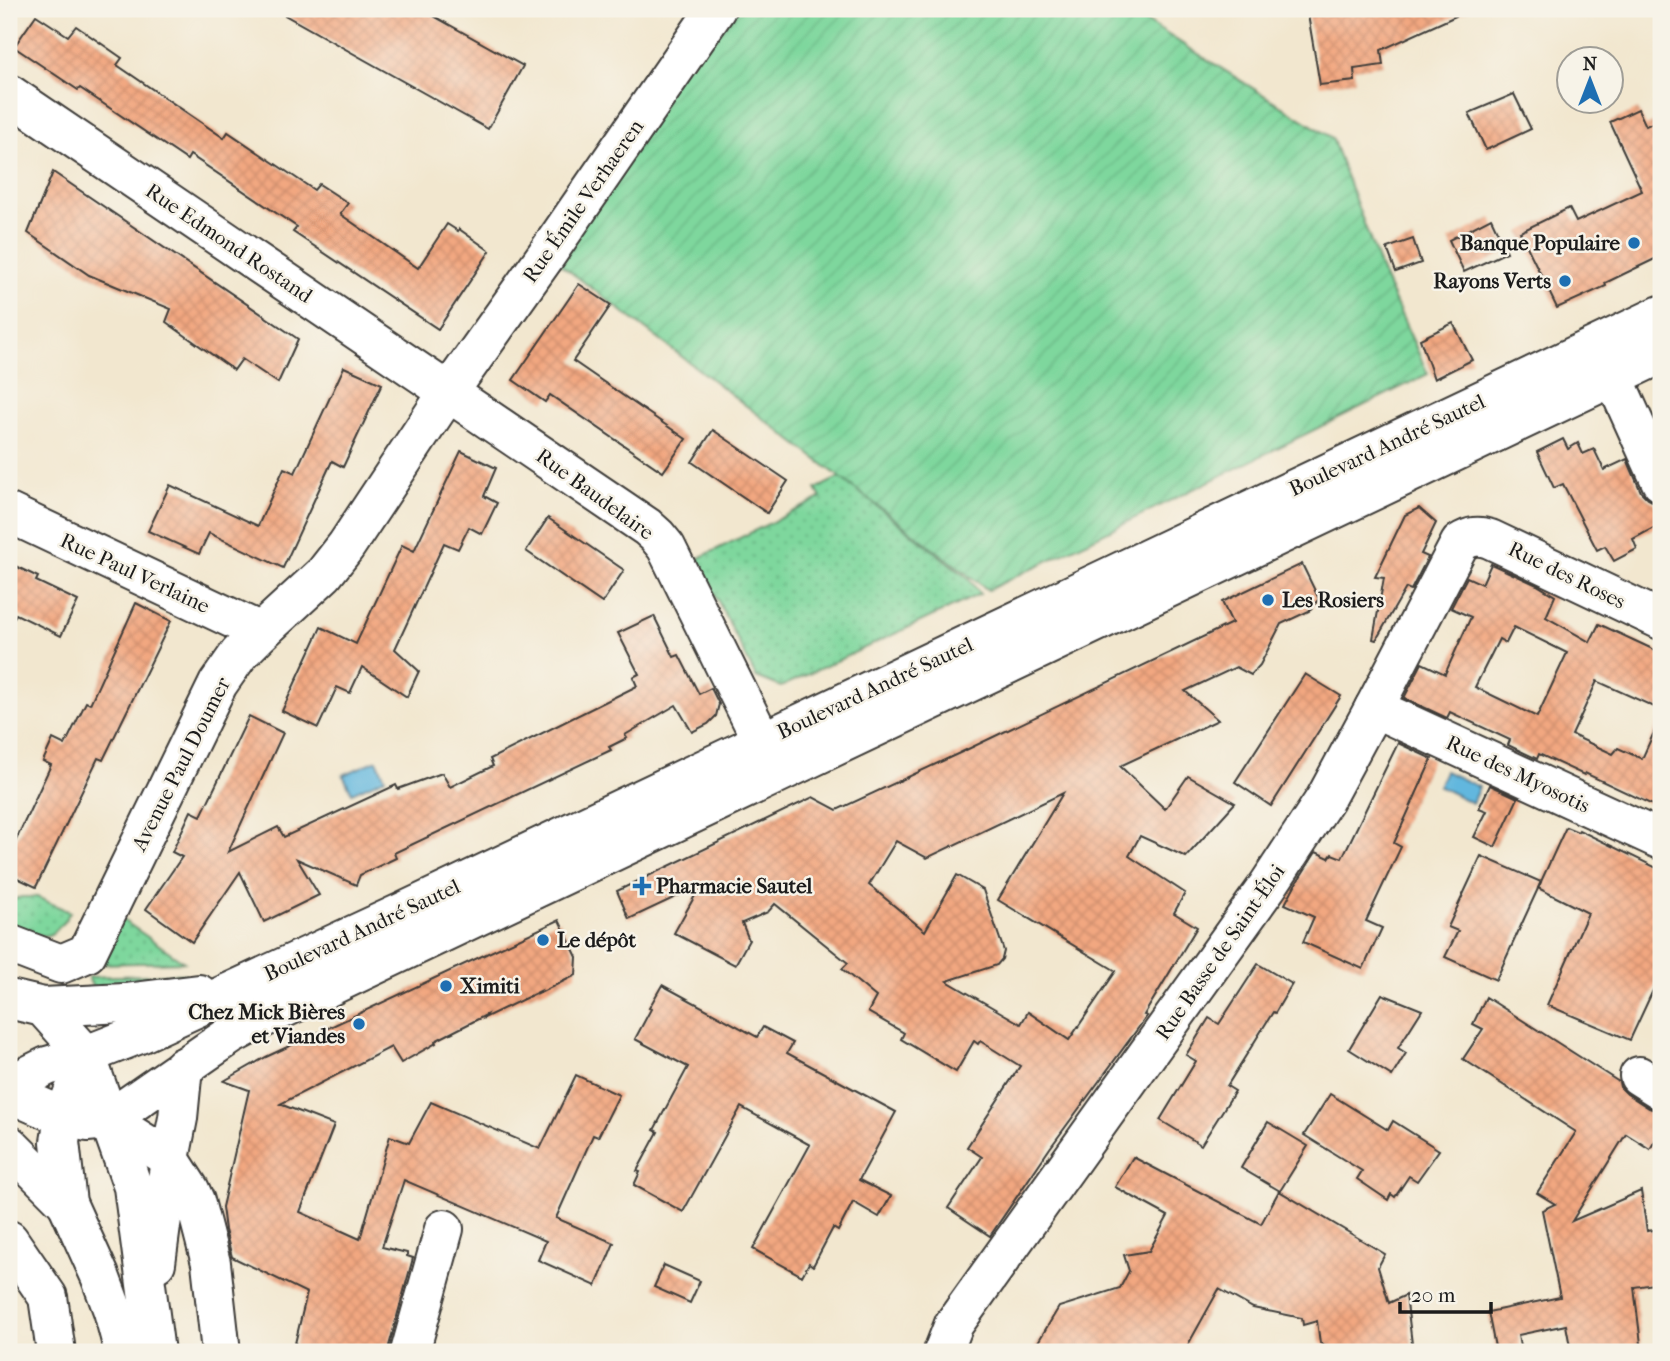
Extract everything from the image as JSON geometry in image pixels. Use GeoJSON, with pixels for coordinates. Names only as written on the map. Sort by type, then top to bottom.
{"type":"FeatureCollection","features":[{"type":"Feature","properties":{"kind":"main road","name":"Rue Émile Verhaeren"},"geometry":{"type":"LineString","coordinates":[[449,392],[716,9]]}},
{"type":"Feature","properties":{"kind":"main road","name":"Rue Edmond Rostand"},"geometry":{"type":"LineString","coordinates":[[9,94],[449,392]]}},
{"type":"Feature","properties":{"kind":"main road","name":"Boulevard André Sautel"},"geometry":{"type":"LineString","coordinates":[[9,1085],[47,1066],[126,1040],[415,906],[1661,314]]}},
{"type":"Feature","properties":{"kind":"main road","name":"Boulevard André Sautel"},"geometry":{"type":"LineString","coordinates":[[108,1120],[231,1035],[258,1020],[1661,354]]}},
{"type":"Feature","properties":{"kind":"main road"},"geometry":{"type":"LineString","coordinates":[[1613,376],[1661,482]]}},
{"type":"Feature","properties":{"kind":"main road","name":"Avenue Paul Doumer"},"geometry":{"type":"LineString","coordinates":[[9,944],[61,964],[87,953],[219,684],[239,654],[324,574],[346,546],[449,392]]}},
{"type":"Feature","properties":{"kind":"main road","name":"Rue Baudelaire"},"geometry":{"type":"LineString","coordinates":[[449,392],[657,536],[666,547],[762,741]]}},
{"type":"Feature","properties":{"kind":"main road","name":"Rue Paul Verlaine"},"geometry":{"type":"LineString","coordinates":[[9,513],[261,632]]}},
{"type":"Feature","properties":{"kind":"main road","name":"Rue des Roses"},"geometry":{"type":"LineString","coordinates":[[1470,537],[1490,538],[1661,620]]}},
{"type":"Feature","properties":{"kind":"main road","name":"Rue Basse de Saint-Éloi"},"geometry":{"type":"LineString","coordinates":[[943,1352],[954,1324],[1267,887],[1325,799],[1454,552],[1460,543],[1470,537]]}},
{"type":"Feature","properties":{"kind":"main road","name":"Rue des Myosotis"},"geometry":{"type":"LineString","coordinates":[[1374,708],[1661,840]]}},
{"type":"Feature","properties":{"kind":"main road"},"geometry":{"type":"LineString","coordinates":[[26,1003],[125,1003],[232,990]]}},
{"type":"Feature","properties":{"kind":"main road"},"geometry":{"type":"LineString","coordinates":[[26,1003],[86,1055],[133,1187],[155,1352]]}},
{"type":"Feature","properties":{"kind":"main road"},"geometry":{"type":"LineString","coordinates":[[86,1055],[64,1117],[61,1142],[67,1203],[100,1276],[124,1352]]}},
{"type":"Feature","properties":{"kind":"main road"},"geometry":{"type":"LineString","coordinates":[[149,1311],[183,1067]]}},
{"type":"Feature","properties":{"kind":"main road"},"geometry":{"type":"LineString","coordinates":[[9,1093],[64,1117],[87,1122],[108,1120],[170,1159],[195,1201],[211,1263],[221,1352]]}},
{"type":"Feature","properties":{"kind":"main road"},"geometry":{"type":"LineString","coordinates":[[9,1145],[67,1203]]}},
{"type":"Feature","properties":{"kind":"main road"},"geometry":{"type":"LineString","coordinates":[[410,1352],[444,1229]]}},
{"type":"Feature","properties":{"kind":"main road"},"geometry":{"type":"LineString","coordinates":[[9,1240],[48,1297],[55,1352]]}},
{"type":"Feature","properties":{"kind":"green space"},"geometry":{"type":"Polygon","coordinates":[[[718,9],[1127,9],[1332,138],[1384,277],[1428,374],[988,590],[547,254],[718,9]]]}},
{"type":"Feature","properties":{"kind":"green space"},"geometry":{"type":"Polygon","coordinates":[[[840,477],[969,579],[980,594],[781,687],[756,677],[697,559],[821,498],[816,489],[840,477]]]}},
{"type":"Feature","properties":{"kind":"green space"},"geometry":{"type":"Polygon","coordinates":[[[37,897],[70,912],[57,930],[50,934],[44,936],[29,933],[9,925],[9,900],[37,897]]]}},
{"type":"Feature","properties":{"kind":"green space"},"geometry":{"type":"Polygon","coordinates":[[[120,918],[184,962],[95,964],[120,918]]]}},
{"type":"Feature","properties":{"kind":"green space"},"geometry":{"type":"Polygon","coordinates":[[[184,974],[190,981],[94,991],[88,977],[184,974]]]}},
{"type":"Feature","properties":{"kind":"water"},"geometry":{"type":"Polygon","coordinates":[[[377,760],[385,778],[352,793],[343,775],[377,760]]]}},
{"type":"Feature","properties":{"kind":"water"},"geometry":{"type":"Polygon","coordinates":[[[1445,771],[1479,787],[1472,803],[1438,786],[1445,771]]]}},
{"type":"Feature","properties":{"kind":"building"},"geometry":{"type":"Polygon","coordinates":[[[274,9],[421,9],[523,66],[488,129],[274,9]]]}},
{"type":"Feature","properties":{"kind":"building"},"geometry":{"type":"Polygon","coordinates":[[[1307,9],[1471,9],[1381,50],[1383,65],[1354,69],[1355,81],[1320,85],[1307,9]]]}},
{"type":"Feature","properties":{"kind":"building"},"geometry":{"type":"Polygon","coordinates":[[[36,15],[68,36],[76,26],[122,58],[117,65],[224,138],[228,132],[314,190],[319,184],[348,203],[340,214],[418,268],[447,224],[458,231],[459,229],[490,251],[438,329],[293,232],[297,227],[190,155],[187,160],[14,47],[36,15]]]}},
{"type":"Feature","properties":{"kind":"building"},"geometry":{"type":"Polygon","coordinates":[[[1514,94],[1531,129],[1486,150],[1469,113],[1514,94]]]}},
{"type":"Feature","properties":{"kind":"building"},"geometry":{"type":"Polygon","coordinates":[[[1638,109],[1646,126],[1661,119],[1661,256],[1605,283],[1606,286],[1557,308],[1520,232],[1569,208],[1576,222],[1642,191],[1610,122],[1638,109]]]}},
{"type":"Feature","properties":{"kind":"building"},"geometry":{"type":"Polygon","coordinates":[[[53,172],[298,339],[278,383],[242,359],[234,370],[166,322],[171,309],[89,275],[28,233],[53,172]]]}},
{"type":"Feature","properties":{"kind":"building"},"geometry":{"type":"Polygon","coordinates":[[[1491,218],[1507,252],[1464,272],[1449,240],[1491,218]]]}},
{"type":"Feature","properties":{"kind":"building"},"geometry":{"type":"Polygon","coordinates":[[[1413,239],[1421,263],[1396,272],[1387,248],[1413,239]]]}},
{"type":"Feature","properties":{"kind":"building"},"geometry":{"type":"Polygon","coordinates":[[[579,284],[611,305],[573,361],[686,439],[663,472],[550,395],[545,402],[513,380],[579,284]]]}},
{"type":"Feature","properties":{"kind":"building"},"geometry":{"type":"Polygon","coordinates":[[[1453,323],[1472,360],[1434,379],[1420,339],[1453,323]]]}},
{"type":"Feature","properties":{"kind":"building"},"geometry":{"type":"Polygon","coordinates":[[[344,367],[382,384],[343,467],[332,461],[283,568],[209,533],[199,554],[148,531],[170,485],[258,526],[284,468],[295,473],[344,367]]]}},
{"type":"Feature","properties":{"kind":"building"},"geometry":{"type":"Polygon","coordinates":[[[713,430],[788,481],[767,513],[692,462],[713,430]]]}},
{"type":"Feature","properties":{"kind":"building"},"geometry":{"type":"Polygon","coordinates":[[[1563,439],[1568,449],[1578,443],[1583,454],[1594,449],[1604,470],[1627,459],[1641,492],[1656,503],[1661,513],[1661,524],[1633,539],[1637,549],[1614,561],[1605,546],[1597,550],[1563,484],[1554,488],[1537,452],[1563,439]]]}},
{"type":"Feature","properties":{"kind":"building"},"geometry":{"type":"Polygon","coordinates":[[[461,451],[496,468],[484,496],[497,503],[482,534],[469,527],[458,549],[444,543],[395,649],[419,671],[407,697],[362,667],[350,693],[337,687],[318,728],[282,711],[321,627],[356,644],[402,545],[414,551],[461,451]]]}},
{"type":"Feature","properties":{"kind":"building"},"geometry":{"type":"Polygon","coordinates":[[[1419,508],[1436,523],[1421,554],[1428,557],[1411,590],[1406,588],[1376,640],[1373,639],[1384,578],[1375,577],[1405,515],[1419,508]]]}},
{"type":"Feature","properties":{"kind":"building"},"geometry":{"type":"Polygon","coordinates":[[[548,518],[624,570],[602,603],[526,551],[548,518]]]}},
{"type":"Feature","properties":{"kind":"building"},"geometry":{"type":"Polygon","coordinates":[[[9,563],[38,577],[36,581],[78,601],[61,636],[16,614],[9,627],[9,563]]]}},
{"type":"Feature","properties":{"kind":"building"},"geometry":{"type":"Polygon","coordinates":[[[1302,564],[1319,599],[1309,611],[1281,624],[1260,665],[1251,675],[1236,667],[1185,691],[1218,720],[1120,766],[1165,809],[1188,776],[1235,803],[1186,857],[1140,836],[1129,856],[1185,893],[1174,913],[1197,927],[1144,1015],[1147,1016],[1050,1148],[990,1236],[948,1208],[982,1157],[967,1147],[1020,1066],[980,1041],[978,1044],[974,1041],[956,1072],[901,1039],[904,1033],[868,1012],[876,997],[842,969],[848,963],[775,904],[768,912],[742,923],[749,940],[735,965],[674,933],[701,885],[629,919],[617,891],[813,797],[837,810],[1232,623],[1222,602],[1302,564]],[[1063,793],[927,858],[896,841],[869,885],[925,931],[957,875],[983,890],[1004,951],[1002,959],[997,965],[947,981],[1021,1024],[1028,1012],[1069,1040],[1116,971],[998,900],[1063,793]]]}},
{"type":"Feature","properties":{"kind":"building"},"geometry":{"type":"Polygon","coordinates":[[[1491,564],[1555,596],[1546,617],[1590,642],[1599,624],[1661,653],[1661,710],[1597,681],[1572,735],[1613,754],[1618,748],[1642,759],[1661,717],[1661,809],[1539,754],[1537,759],[1508,745],[1510,740],[1450,712],[1447,718],[1404,698],[1422,663],[1445,674],[1471,617],[1451,608],[1467,577],[1482,584],[1491,564]],[[1514,627],[1506,643],[1499,639],[1475,687],[1537,717],[1567,653],[1514,627]]]}},
{"type":"Feature","properties":{"kind":"building"},"geometry":{"type":"Polygon","coordinates":[[[136,603],[171,621],[103,760],[98,758],[36,887],[9,874],[9,855],[51,765],[43,761],[53,739],[65,745],[86,702],[90,704],[136,603]]]}},
{"type":"Feature","properties":{"kind":"building"},"geometry":{"type":"Polygon","coordinates":[[[654,616],[674,657],[679,655],[699,694],[711,688],[719,704],[716,716],[708,724],[692,732],[676,705],[625,735],[627,738],[609,747],[611,750],[394,853],[396,858],[360,875],[356,885],[297,859],[319,895],[264,922],[240,872],[192,942],[146,909],[182,857],[172,852],[191,811],[201,816],[249,716],[283,733],[228,852],[278,827],[284,837],[396,785],[398,789],[442,773],[450,787],[493,766],[490,759],[637,686],[633,677],[639,674],[618,633],[654,616]]]}},
{"type":"Feature","properties":{"kind":"building"},"geometry":{"type":"Polygon","coordinates":[[[1305,674],[1341,696],[1271,806],[1235,782],[1305,674]]]}},
{"type":"Feature","properties":{"kind":"building"},"geometry":{"type":"Polygon","coordinates":[[[1398,743],[1432,759],[1394,843],[1401,847],[1366,921],[1382,928],[1363,969],[1303,942],[1314,917],[1285,904],[1316,852],[1329,858],[1332,854],[1342,858],[1398,743]]]}},
{"type":"Feature","properties":{"kind":"building"},"geometry":{"type":"Polygon","coordinates":[[[1490,785],[1518,798],[1495,847],[1474,837],[1487,811],[1479,808],[1490,785]]]}},
{"type":"Feature","properties":{"kind":"building"},"geometry":{"type":"Polygon","coordinates":[[[1566,827],[1578,832],[1579,830],[1661,870],[1661,973],[1630,1040],[1547,1005],[1588,913],[1538,888],[1566,827]]]}},
{"type":"Feature","properties":{"kind":"building"},"geometry":{"type":"Polygon","coordinates":[[[1481,856],[1541,882],[1496,980],[1445,957],[1458,931],[1448,927],[1481,856]]]}},
{"type":"Feature","properties":{"kind":"building"},"geometry":{"type":"Polygon","coordinates":[[[559,920],[577,957],[576,975],[484,1018],[486,1015],[435,1041],[436,1043],[401,1063],[391,1047],[280,1104],[334,1125],[300,1212],[360,1239],[390,1136],[409,1143],[431,1102],[540,1149],[576,1075],[619,1095],[598,1137],[593,1135],[556,1218],[614,1243],[596,1286],[538,1260],[546,1241],[404,1180],[382,1247],[407,1253],[407,1256],[413,1258],[389,1352],[293,1352],[307,1293],[232,1257],[225,1230],[222,1207],[249,1090],[224,1081],[266,1057],[559,920]]]}},
{"type":"Feature","properties":{"kind":"building"},"geometry":{"type":"Polygon","coordinates":[[[1258,964],[1292,984],[1227,1086],[1235,1091],[1201,1145],[1160,1120],[1196,1061],[1186,1055],[1209,1018],[1219,1024],[1258,964]]]}},
{"type":"Feature","properties":{"kind":"building"},"geometry":{"type":"Polygon","coordinates":[[[662,985],[757,1037],[763,1027],[793,1043],[787,1053],[896,1112],[859,1180],[891,1196],[879,1217],[853,1202],[838,1231],[833,1228],[813,1266],[809,1263],[802,1276],[753,1249],[810,1145],[741,1107],[683,1212],[634,1185],[640,1172],[637,1171],[658,1132],[654,1130],[688,1067],[635,1039],[662,985]]]}},
{"type":"Feature","properties":{"kind":"building"},"geometry":{"type":"Polygon","coordinates":[[[1382,994],[1422,1010],[1398,1048],[1406,1053],[1392,1076],[1349,1049],[1382,994]]]}},
{"type":"Feature","properties":{"kind":"building"},"geometry":{"type":"Polygon","coordinates":[[[1486,997],[1619,1082],[1627,1094],[1661,1112],[1661,1131],[1650,1149],[1626,1134],[1572,1221],[1641,1191],[1647,1231],[1661,1229],[1661,1283],[1634,1287],[1642,1352],[1571,1352],[1566,1325],[1518,1335],[1521,1352],[1496,1352],[1488,1312],[1560,1297],[1542,1210],[1555,1204],[1537,1193],[1576,1132],[1463,1059],[1483,1029],[1473,1024],[1486,997]]]}},
{"type":"Feature","properties":{"kind":"building"},"geometry":{"type":"Polygon","coordinates":[[[1330,1094],[1388,1130],[1393,1121],[1439,1150],[1417,1181],[1409,1176],[1395,1197],[1391,1194],[1388,1200],[1357,1179],[1362,1171],[1304,1135],[1330,1094]]]}},
{"type":"Feature","properties":{"kind":"building"},"geometry":{"type":"Polygon","coordinates":[[[1268,1122],[1308,1146],[1280,1191],[1241,1168],[1268,1122]]]}},
{"type":"Feature","properties":{"kind":"building"},"geometry":{"type":"Polygon","coordinates":[[[1133,1157],[1261,1224],[1279,1191],[1385,1254],[1378,1267],[1389,1303],[1406,1295],[1413,1352],[1337,1352],[1320,1343],[1317,1321],[1303,1325],[1302,1318],[1253,1308],[1219,1289],[1184,1352],[1032,1352],[1059,1307],[1120,1288],[1129,1271],[1124,1255],[1149,1251],[1168,1216],[1115,1187],[1133,1157]]]}},
{"type":"Feature","properties":{"kind":"building"},"geometry":{"type":"Polygon","coordinates":[[[664,1265],[700,1281],[690,1303],[654,1287],[664,1265]]]}},
{"type":"Feature","properties":{"kind":"place","name":"Banque Populaire"},"geometry":{"type":"Point","coordinates":[1634,243]}},
{"type":"Feature","properties":{"kind":"place","name":"Rayons Verts"},"geometry":{"type":"Point","coordinates":[1565,281]}},
{"type":"Feature","properties":{"kind":"place","name":"Les Rosiers"},"geometry":{"type":"Point","coordinates":[1268,600]}},
{"type":"Feature","properties":{"kind":"place","name":"Pharmacie Sautel"},"geometry":{"type":"Point","coordinates":[642,886]}},
{"type":"Feature","properties":{"kind":"place","name":"Le dépôt"},"geometry":{"type":"Point","coordinates":[543,940]}},
{"type":"Feature","properties":{"kind":"place","name":"Ximiti"},"geometry":{"type":"Point","coordinates":[446,986]}},
{"type":"Feature","properties":{"kind":"place","name":"Chez Mick Bières et Viandes"},"geometry":{"type":"Point","coordinates":[359,1024]}}]}
